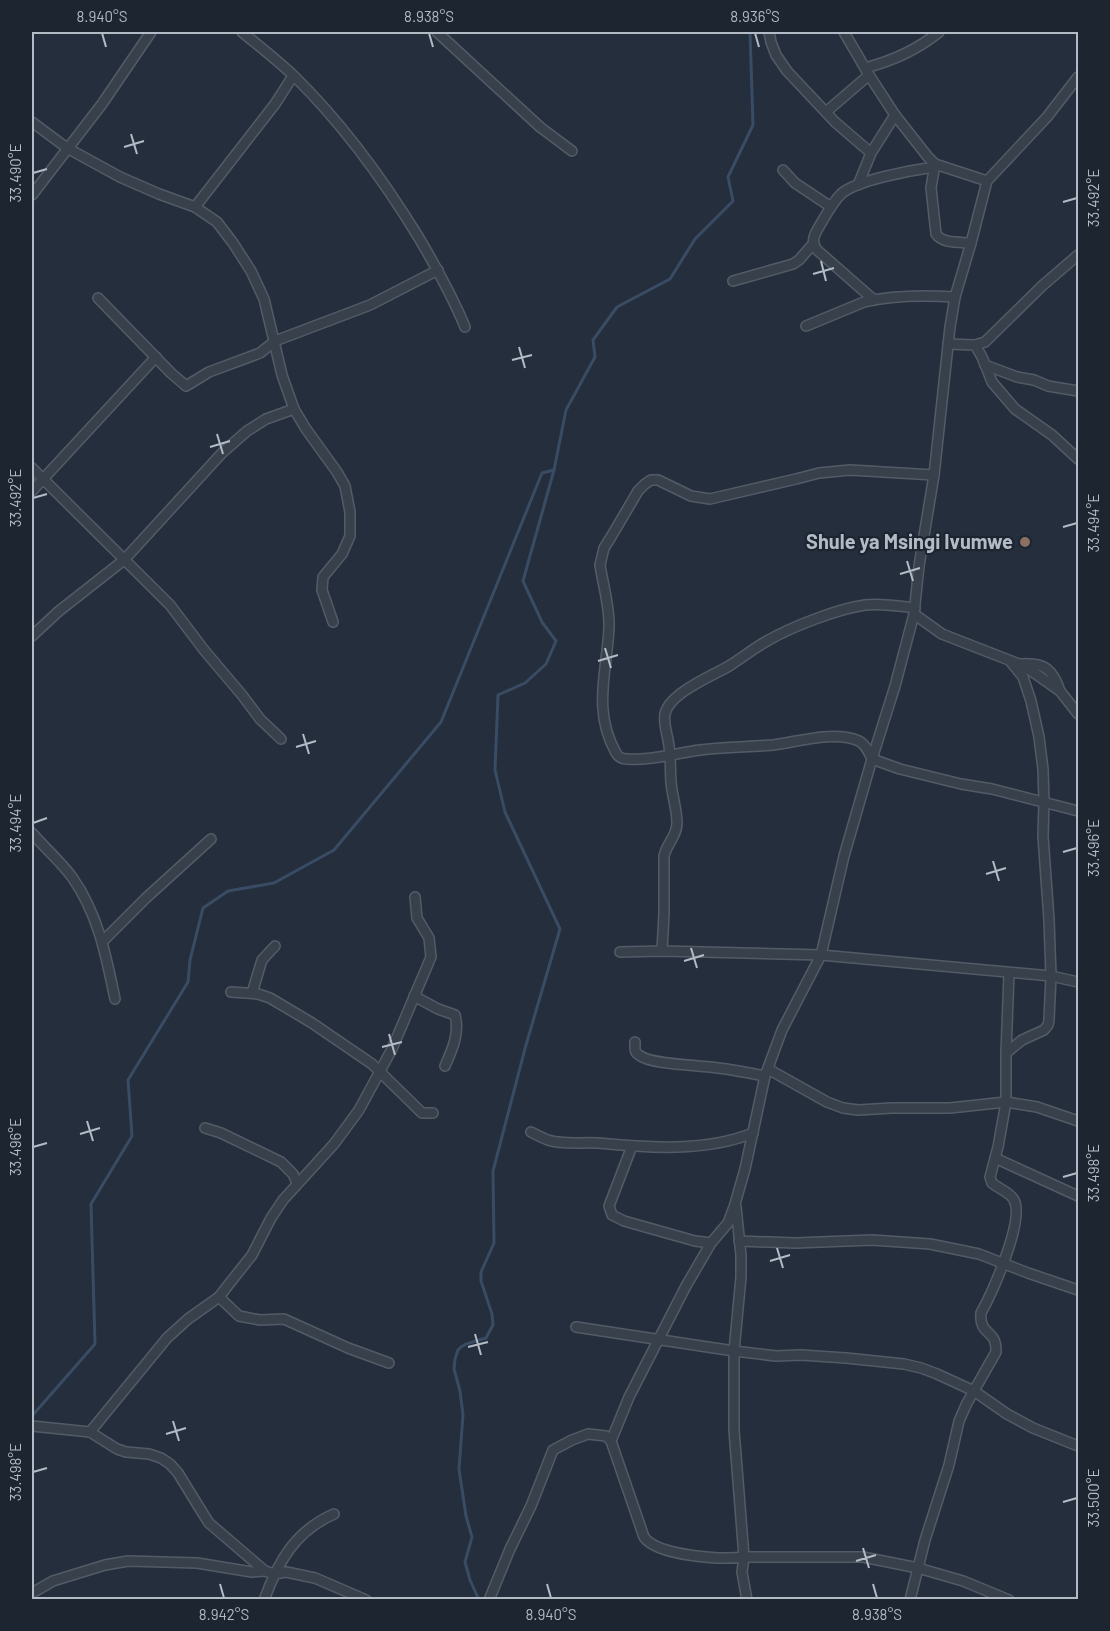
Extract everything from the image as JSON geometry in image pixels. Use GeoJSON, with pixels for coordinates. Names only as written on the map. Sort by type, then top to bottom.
{"type":"FeatureCollection","features":[{"type":"Feature","properties":{"kind":"street"},"geometry":{"type":"LineString","coordinates":[[32,195],[102,104],[151,32]]}},
{"type":"Feature","properties":{"kind":"street"},"geometry":{"type":"LineString","coordinates":[[242,32],[294,76],[332,117],[385,183],[438,270],[456,303],[465,327]]}},
{"type":"Feature","properties":{"kind":"street"},"geometry":{"type":"LineString","coordinates":[[437,32],[540,127],[572,151]]}},
{"type":"Feature","properties":{"kind":"street"},"geometry":{"type":"LineString","coordinates":[[769,32],[776,55],[787,71],[826,112],[871,153]]}},
{"type":"Feature","properties":{"kind":"street"},"geometry":{"type":"LineString","coordinates":[[844,32],[895,115],[934,165],[987,182]]}},
{"type":"Feature","properties":{"kind":"street"},"geometry":{"type":"LineString","coordinates":[[826,112],[867,71],[902,55],[939,32]]}},
{"type":"Feature","properties":{"kind":"street"},"geometry":{"type":"LineString","coordinates":[[195,207],[294,76]]}},
{"type":"Feature","properties":{"kind":"street"},"geometry":{"type":"LineString","coordinates":[[611,1441],[629,1397],[686,1286],[711,1243],[728,1223],[745,1169],[767,1072],[787,1020],[820,955],[844,856],[895,686],[914,611],[934,475],[955,297],[987,182],[1047,117],[1078,77]]}},
{"type":"Feature","properties":{"kind":"street"},"geometry":{"type":"LineString","coordinates":[[858,185],[871,153],[895,115]]}},
{"type":"Feature","properties":{"kind":"street"},"geometry":{"type":"LineString","coordinates":[[32,122],[67,148],[120,177],[195,207],[217,222],[252,271],[264,299],[282,375],[294,409],[345,486],[350,512],[350,536],[342,554],[323,577],[322,590],[333,622]]}},
{"type":"Feature","properties":{"kind":"street"},"geometry":{"type":"LineString","coordinates":[[874,300],[817,250],[813,244],[813,236],[841,194],[858,185],[934,165]]}},
{"type":"Feature","properties":{"kind":"street"},"geometry":{"type":"LineString","coordinates":[[934,165],[930,188],[936,234],[939,239],[946,241],[971,243]]}},
{"type":"Feature","properties":{"kind":"street"},"geometry":{"type":"LineString","coordinates":[[783,170],[795,183],[831,207]]}},
{"type":"Feature","properties":{"kind":"street"},"geometry":{"type":"LineString","coordinates":[[733,281],[793,264],[813,244]]}},
{"type":"Feature","properties":{"kind":"street"},"geometry":{"type":"LineString","coordinates":[[948,344],[975,345],[985,342],[1042,286],[1078,255]]}},
{"type":"Feature","properties":{"kind":"street"},"geometry":{"type":"LineString","coordinates":[[98,298],[186,386],[209,372],[260,352],[274,341],[361,309],[438,270]]}},
{"type":"Feature","properties":{"kind":"street"},"geometry":{"type":"LineString","coordinates":[[806,326],[874,300],[920,296],[955,297]]}},
{"type":"Feature","properties":{"kind":"street"},"geometry":{"type":"LineString","coordinates":[[975,345],[992,382],[1015,409],[1052,435],[1078,459]]}},
{"type":"Feature","properties":{"kind":"street"},"geometry":{"type":"LineString","coordinates":[[32,491],[156,357]]}},
{"type":"Feature","properties":{"kind":"street"},"geometry":{"type":"LineString","coordinates":[[985,365],[1048,386],[1078,391]]}},
{"type":"Feature","properties":{"kind":"street"},"geometry":{"type":"LineString","coordinates":[[32,636],[59,611],[124,560],[222,453],[247,430],[266,419],[294,409]]}},
{"type":"Feature","properties":{"kind":"street"},"geometry":{"type":"LineString","coordinates":[[32,468],[170,605],[260,719],[280,739]]}},
{"type":"Feature","properties":{"kind":"street"},"geometry":{"type":"LineString","coordinates":[[934,475],[850,470],[819,473],[710,499],[691,496],[658,480],[651,480],[645,484],[604,548],[600,564],[609,614],[602,701],[604,718],[618,756],[624,759],[635,759],[703,749],[835,737],[847,738],[859,741],[866,746],[872,759],[900,770],[992,789],[1078,811]]}},
{"type":"Feature","properties":{"kind":"street"},"geometry":{"type":"LineString","coordinates":[[662,951],[664,856],[675,834],[677,821],[671,785],[665,714],[676,698],[691,687],[729,666],[765,642],[801,625],[866,605],[881,605],[914,611],[942,634],[1033,672],[1060,692],[1078,714]]}},
{"type":"Feature","properties":{"kind":"street"},"geometry":{"type":"LineString","coordinates":[[1006,1053],[1022,1040],[1044,1030],[1048,1025],[1051,976],[1042,836],[1043,769],[1031,701],[1015,663]]}},
{"type":"Feature","properties":{"kind":"street"},"geometry":{"type":"LineString","coordinates":[[32,832],[71,875],[81,890],[95,919],[115,999]]}},
{"type":"Feature","properties":{"kind":"street"},"geometry":{"type":"LineString","coordinates":[[102,942],[211,839]]}},
{"type":"Feature","properties":{"kind":"street"},"geometry":{"type":"LineString","coordinates":[[90,1432],[167,1338],[219,1296],[252,1255],[283,1200],[334,1144],[359,1110],[396,1038],[431,957],[429,938],[417,918],[415,897]]}},
{"type":"Feature","properties":{"kind":"street"},"geometry":{"type":"LineString","coordinates":[[252,993],[262,960],[275,946]]}},
{"type":"Feature","properties":{"kind":"street"},"geometry":{"type":"LineString","coordinates":[[620,952],[820,955],[1051,976],[1078,982]]}},
{"type":"Feature","properties":{"kind":"street"},"geometry":{"type":"LineString","coordinates":[[910,1599],[949,1465],[959,1420],[996,1352],[993,1336],[982,1327],[980,1322],[981,1313],[1004,1263],[1017,1207],[1014,1199],[992,1183],[990,1177],[1006,1102],[1009,973]]}},
{"type":"Feature","properties":{"kind":"street"},"geometry":{"type":"LineString","coordinates":[[231,992],[252,993],[270,998],[312,1023],[372,1064],[422,1113],[433,1113]]}},
{"type":"Feature","properties":{"kind":"street"},"geometry":{"type":"LineString","coordinates":[[414,996],[455,1016],[457,1023],[455,1042],[445,1066]]}},
{"type":"Feature","properties":{"kind":"street"},"geometry":{"type":"LineString","coordinates":[[635,1042],[635,1051],[643,1058],[679,1064],[767,1072],[843,1108],[858,1110],[892,1107],[950,1108],[1006,1102],[1037,1107],[1078,1120]]}},
{"type":"Feature","properties":{"kind":"street"},"geometry":{"type":"LineString","coordinates":[[205,1128],[221,1132],[281,1162],[297,1183]]}},
{"type":"Feature","properties":{"kind":"street"},"geometry":{"type":"LineString","coordinates":[[531,1132],[549,1140],[567,1143],[664,1147],[729,1141],[753,1133]]}},
{"type":"Feature","properties":{"kind":"street"},"geometry":{"type":"LineString","coordinates":[[632,1146],[609,1206],[612,1215],[624,1221],[695,1241],[711,1243]]}},
{"type":"Feature","properties":{"kind":"street"},"geometry":{"type":"LineString","coordinates":[[995,1158],[1078,1196]]}},
{"type":"Feature","properties":{"kind":"street"},"geometry":{"type":"LineString","coordinates":[[735,1204],[741,1277],[734,1352],[734,1430],[736,1479],[744,1557],[742,1572],[747,1599]]}},
{"type":"Feature","properties":{"kind":"street"},"geometry":{"type":"LineString","coordinates":[[739,1241],[776,1243],[872,1240],[930,1244],[960,1249],[1078,1290]]}},
{"type":"Feature","properties":{"kind":"street"},"geometry":{"type":"LineString","coordinates":[[219,1296],[239,1316],[260,1320],[284,1319],[348,1348],[389,1363]]}},
{"type":"Feature","properties":{"kind":"street"},"geometry":{"type":"LineString","coordinates":[[576,1327],[734,1352],[904,1364],[937,1374],[974,1391],[1007,1414],[1033,1428],[1078,1446]]}},
{"type":"Feature","properties":{"kind":"street"},"geometry":{"type":"LineString","coordinates":[[32,1425],[90,1432],[117,1449],[148,1454],[170,1464],[210,1523],[269,1572]]}},
{"type":"Feature","properties":{"kind":"street"},"geometry":{"type":"LineString","coordinates":[[489,1599],[554,1450],[588,1434],[606,1436],[611,1441],[641,1531],[648,1544],[657,1548],[727,1559],[863,1557],[918,1568],[963,1581],[1009,1599]]}},
{"type":"Feature","properties":{"kind":"street"},"geometry":{"type":"LineString","coordinates":[[264,1599],[269,1572],[302,1535],[325,1517],[333,1514]]}},
{"type":"Feature","properties":{"kind":"street"},"geometry":{"type":"LineString","coordinates":[[32,1593],[53,1581],[128,1561],[197,1563],[252,1572],[286,1572],[315,1578],[366,1599]]}},
{"type":"Feature","properties":{"kind":"waterway"},"geometry":{"type":"LineString","coordinates":[[479,1600],[465,1562],[472,1537],[466,1516],[459,1469],[463,1415],[454,1369],[455,1359],[461,1347],[486,1338],[493,1325],[492,1314],[481,1281],[481,1272],[494,1243],[493,1171],[526,1045],[560,929],[505,812],[495,770],[498,695],[525,683],[546,664],[556,641],[542,622],[523,581],[554,470],[566,410],[595,357],[593,340],[617,307],[670,279],[695,239],[733,201],[728,177],[753,125],[750,32]]}},
{"type":"Feature","properties":{"kind":"waterway"},"geometry":{"type":"LineString","coordinates":[[32,1416],[95,1344],[91,1204],[132,1136],[128,1080],[188,982],[190,960],[203,908],[228,891],[274,883],[334,850],[441,722],[542,473],[554,470]]}},
{"type":"Feature","properties":{"kind":"place","name":"Shule ya Msingi Ivumwe"},"geometry":{"type":"Point","coordinates":[1025,542]}}]}
